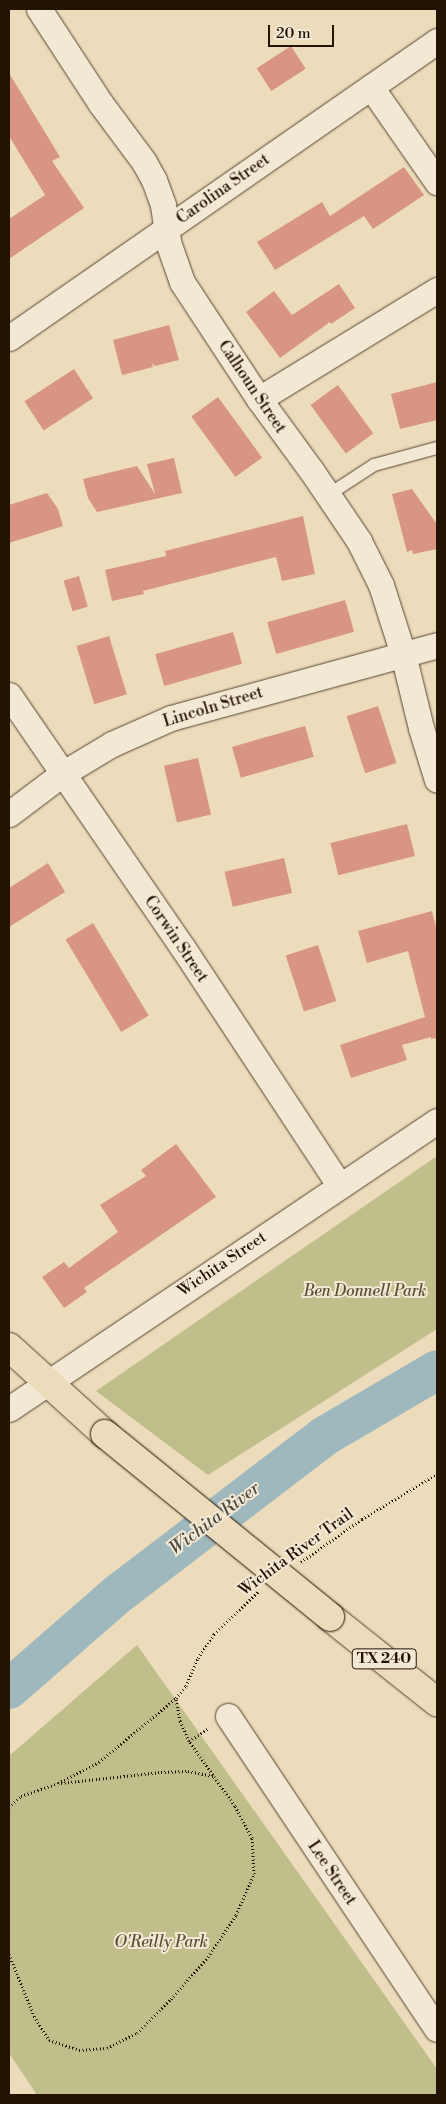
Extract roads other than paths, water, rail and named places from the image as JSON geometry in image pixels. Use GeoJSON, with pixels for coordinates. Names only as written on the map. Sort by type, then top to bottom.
{"type":"FeatureCollection","features":[{"type":"Feature","properties":{"kind":"main road","name":"TX 240"},"geometry":{"type":"LineString","coordinates":[[9,1348],[104,1434],[437,1702]]}},
{"type":"Feature","properties":{"kind":"street","name":"Calhoun Street"},"geometry":{"type":"LineString","coordinates":[[39,9],[100,104],[144,162],[154,180],[168,227],[168,242],[182,282],[259,400],[328,495],[359,542],[381,584],[403,654],[421,728],[437,780]]}},
{"type":"Feature","properties":{"kind":"street","name":"Carolina Street"},"geometry":{"type":"LineString","coordinates":[[9,337],[437,40]]}},
{"type":"Feature","properties":{"kind":"street"},"geometry":{"type":"LineString","coordinates":[[371,87],[437,182]]}},
{"type":"Feature","properties":{"kind":"street"},"geometry":{"type":"LineString","coordinates":[[259,400],[437,290]]}},
{"type":"Feature","properties":{"kind":"street","name":"Lincoln Street"},"geometry":{"type":"LineString","coordinates":[[9,814],[62,774],[112,744],[171,718],[437,644]]}},
{"type":"Feature","properties":{"kind":"street","name":"Corwin Street"},"geometry":{"type":"LineString","coordinates":[[9,695],[183,948],[340,1185]]}},
{"type":"Feature","properties":{"kind":"street","name":"Wichita Street"},"geometry":{"type":"LineString","coordinates":[[9,1409],[437,1121]]}},
{"type":"Feature","properties":{"kind":"street","name":"Lee Street"},"geometry":{"type":"LineString","coordinates":[[228,1716],[437,2029]]}},
{"type":"Feature","properties":{"kind":"lane"},"geometry":{"type":"LineString","coordinates":[[328,495],[374,465],[437,448]]}},
{"type":"Feature","properties":{"kind":"waterway","name":"Wichita River"},"geometry":{"type":"LineString","coordinates":[[9,1689],[118,1594],[323,1437],[437,1370]]}},
{"type":"Feature","properties":{"kind":"park label","name":"Ben Donnell Park"},"geometry":{"type":"Point","coordinates":[365,1291]}},
{"type":"Feature","properties":{"kind":"park label","name":"O'Reilly Park"},"geometry":{"type":"Point","coordinates":[161,1942]}}]}
